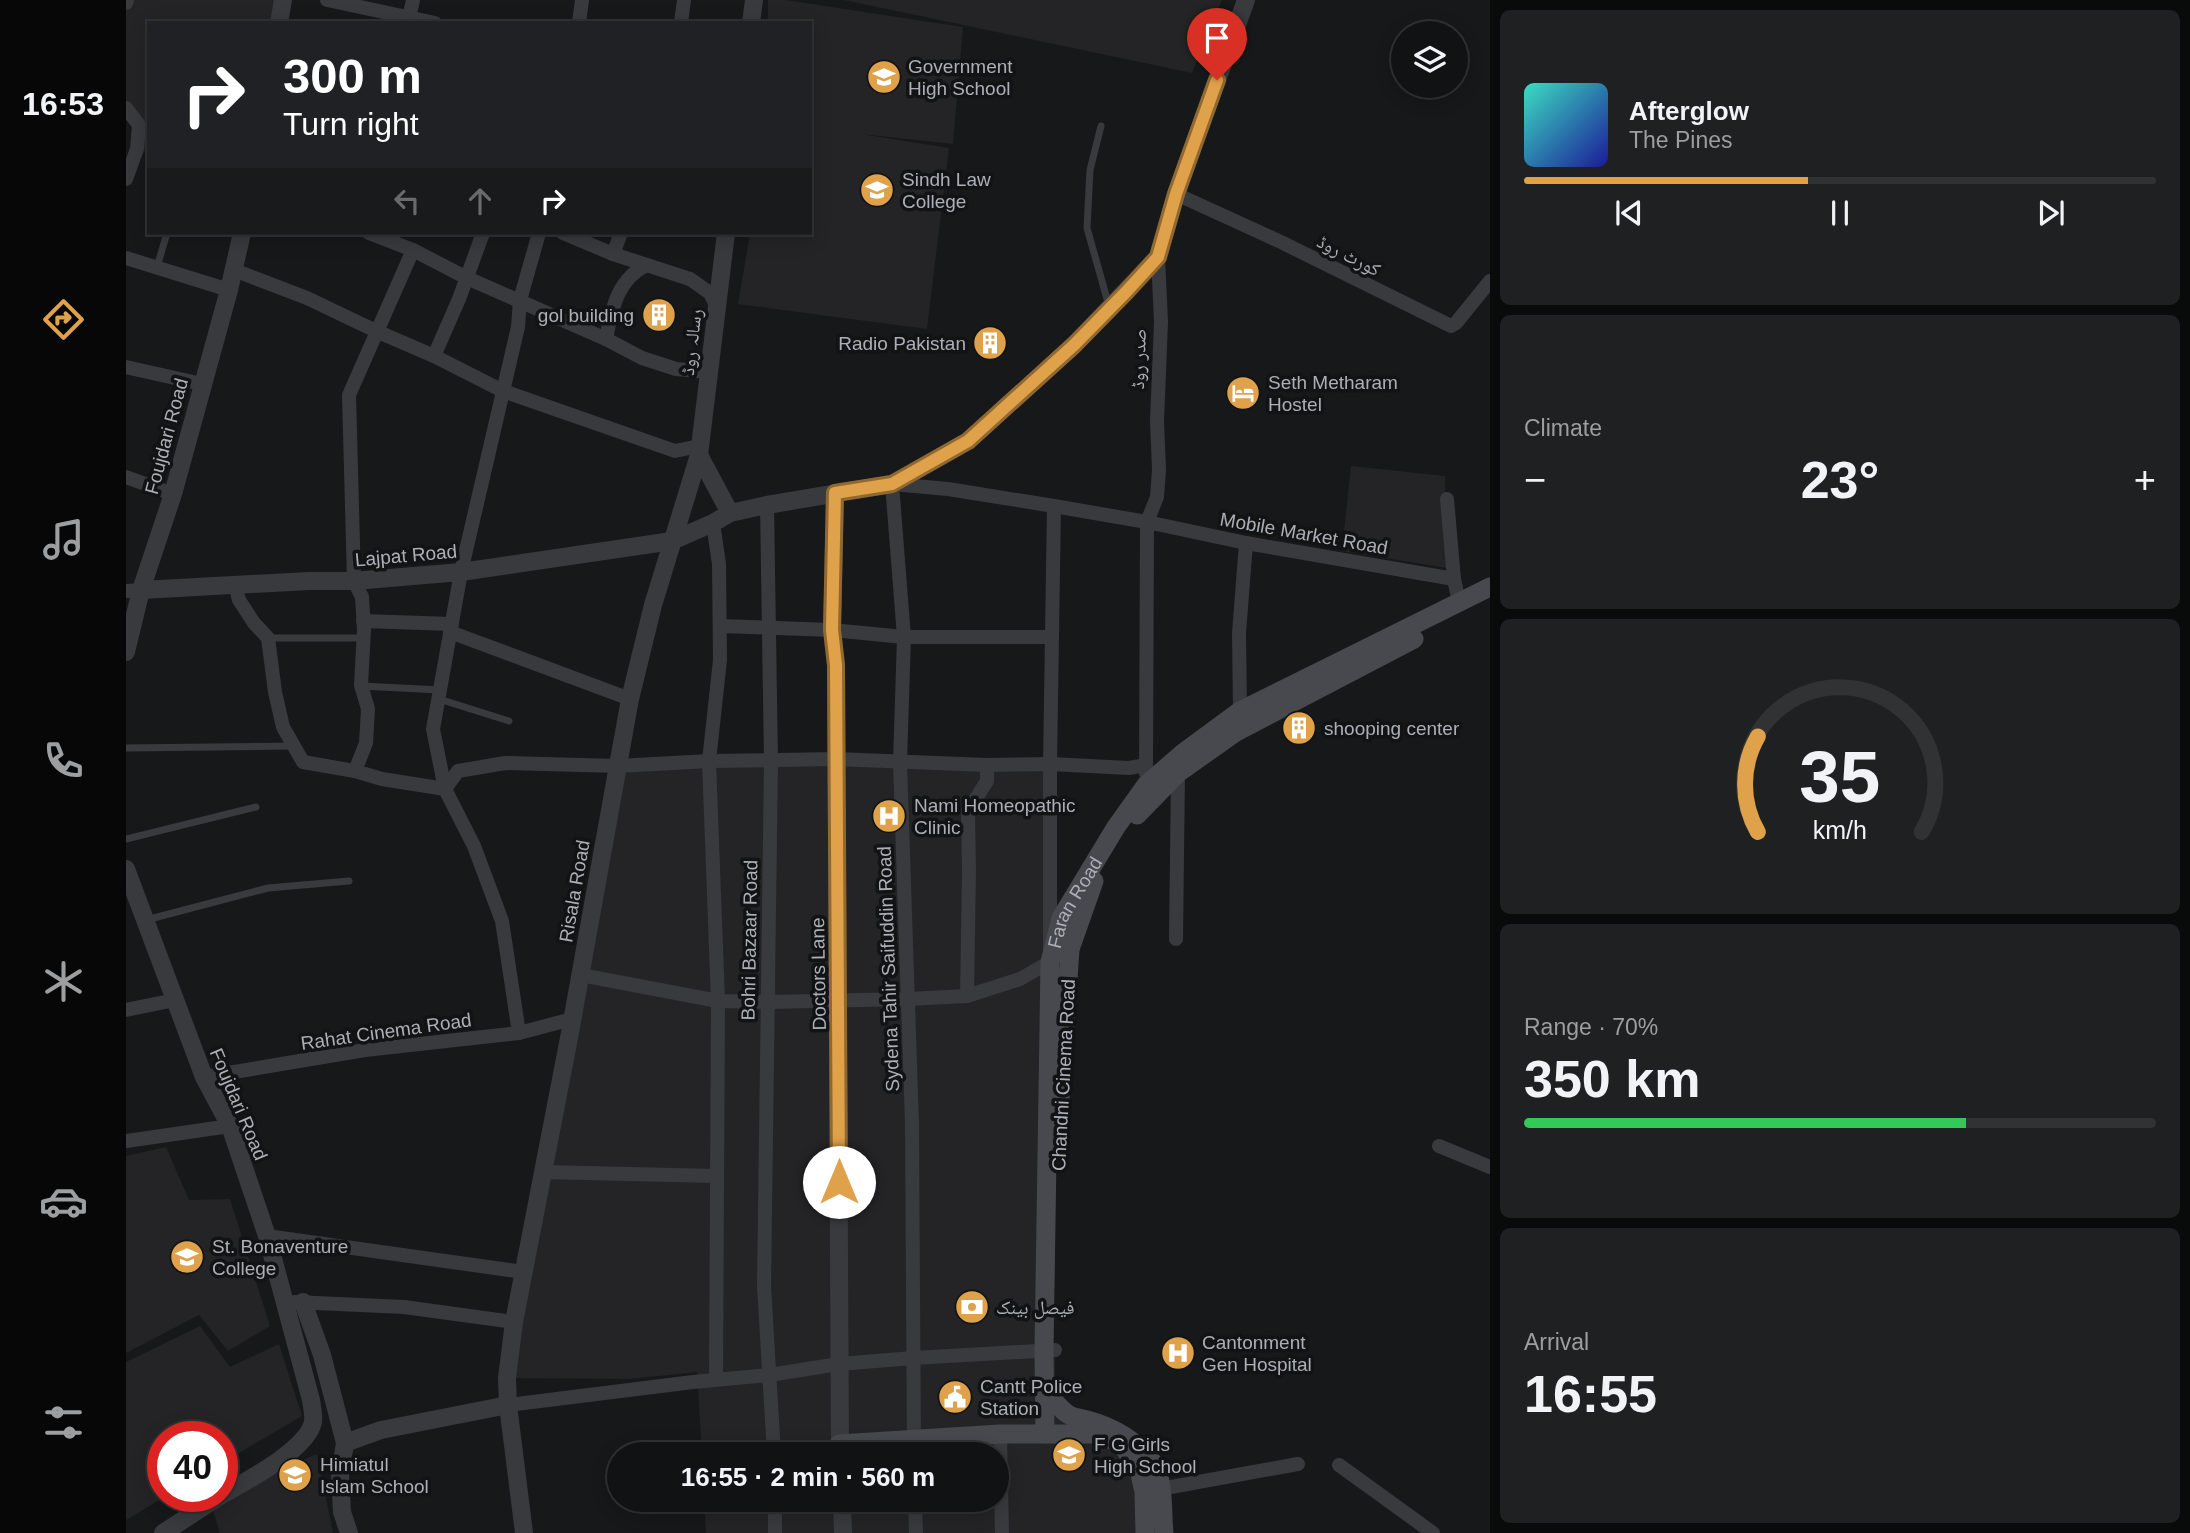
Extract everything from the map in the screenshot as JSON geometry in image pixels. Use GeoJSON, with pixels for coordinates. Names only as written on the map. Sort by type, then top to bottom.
{"type":"FeatureCollection","features":[{"type":"Feature","properties":{"kind":"main road","name":"Faran Road"},"geometry":{"type":"LineString","coordinates":[[1051,1433],[1050,962],[1061,918],[1146,775],[1183,753],[1240,711],[1490,587]]}},
{"type":"Feature","properties":{"kind":"main road","name":"Chandni Cinema Road"},"geometry":{"type":"LineString","coordinates":[[1051,1433],[1055,1402],[1049,1351],[1057,1154],[1070,948],[1095,880],[1110,852],[1137,815],[1178,773],[1236,732],[1490,600]]}},
{"type":"Feature","properties":{"kind":"main road"},"geometry":{"type":"LineString","coordinates":[[1055,1402],[1067,1415],[1097,1423],[1138,1446],[1158,1473],[1164,1533]]}},
{"type":"Feature","properties":{"kind":"main road"},"geometry":{"type":"LineString","coordinates":[[945,1442],[1000,1433],[1100,1434],[1122,1445],[1139,1470],[1144,1492],[1145,1533]]}},
{"type":"Feature","properties":{"kind":"street"},"geometry":{"type":"LineString","coordinates":[[279,21],[283,0]]}},
{"type":"Feature","properties":{"kind":"street"},"geometry":{"type":"LineString","coordinates":[[327,0],[408,21],[413,0]]}},
{"type":"Feature","properties":{"kind":"street"},"geometry":{"type":"LineString","coordinates":[[579,21],[582,0]]}},
{"type":"Feature","properties":{"kind":"street"},"geometry":{"type":"LineString","coordinates":[[681,21],[684,0]]}},
{"type":"Feature","properties":{"kind":"street"},"geometry":{"type":"LineString","coordinates":[[751,21],[754,0]]}},
{"type":"Feature","properties":{"kind":"street","name":"صدر روڈ"},"geometry":{"type":"LineString","coordinates":[[1146,775],[1147,522],[1157,497],[1159,470],[1157,421],[1161,323],[1158,257],[1176,194],[1246,0]]}},
{"type":"Feature","properties":{"kind":"street"},"geometry":{"type":"LineString","coordinates":[[126,108],[139,125],[143,151],[126,179]]}},
{"type":"Feature","properties":{"kind":"street","name":"کورٹ روڈ"},"geometry":{"type":"LineString","coordinates":[[1176,194],[1281,242],[1451,326],[1490,281]]}},
{"type":"Feature","properties":{"kind":"street","name":"Foujdari Road"},"geometry":{"type":"LineString","coordinates":[[126,652],[133,591],[173,494],[242,235]]}},
{"type":"Feature","properties":{"kind":"street"},"geometry":{"type":"LineString","coordinates":[[374,235],[413,250],[467,278],[606,339],[642,358],[676,369],[709,372]]}},
{"type":"Feature","properties":{"kind":"street"},"geometry":{"type":"LineString","coordinates":[[434,356],[482,235]]}},
{"type":"Feature","properties":{"kind":"street"},"geometry":{"type":"LineString","coordinates":[[519,1033],[502,921],[474,846],[445,789],[433,729],[461,572],[518,327],[520,300],[537,235]]}},
{"type":"Feature","properties":{"kind":"street"},"geometry":{"type":"LineString","coordinates":[[568,235],[613,254],[690,279],[710,293],[717,307]]}},
{"type":"Feature","properties":{"kind":"street"},"geometry":{"type":"LineString","coordinates":[[613,254],[620,235]]}},
{"type":"Feature","properties":{"kind":"street","name":"رسالہ روڈ"},"geometry":{"type":"LineString","coordinates":[[699,451],[726,235]]}},
{"type":"Feature","properties":{"kind":"street"},"geometry":{"type":"LineString","coordinates":[[355,771],[366,743],[368,709],[361,685],[363,621],[362,597],[355,581],[349,395],[413,250]]}},
{"type":"Feature","properties":{"kind":"street"},"geometry":{"type":"LineString","coordinates":[[892,484],[968,441],[1074,345],[1158,257]]}},
{"type":"Feature","properties":{"kind":"street"},"geometry":{"type":"LineString","coordinates":[[126,258],[229,290]]}},
{"type":"Feature","properties":{"kind":"street"},"geometry":{"type":"LineString","coordinates":[[606,339],[613,303],[634,271],[647,265]]}},
{"type":"Feature","properties":{"kind":"street"},"geometry":{"type":"LineString","coordinates":[[234,270],[307,298],[503,391],[675,451],[699,451],[730,513]]}},
{"type":"Feature","properties":{"kind":"street"},"geometry":{"type":"LineString","coordinates":[[126,367],[202,384]]}},
{"type":"Feature","properties":{"kind":"street","name":"Risala Road"},"geometry":{"type":"LineString","coordinates":[[524,1533],[508,1405],[514,1322],[630,699],[653,605],[699,451]]}},
{"type":"Feature","properties":{"kind":"street"},"geometry":{"type":"LineString","coordinates":[[126,477],[173,494]]}},
{"type":"Feature","properties":{"kind":"street","name":"Mobile Market Road"},"geometry":{"type":"LineString","coordinates":[[892,484],[948,489],[1055,506],[1454,579]]}},
{"type":"Feature","properties":{"kind":"street","name":"Lajpat Road"},"geometry":{"type":"LineString","coordinates":[[133,591],[355,581],[461,572],[672,541],[730,513],[892,484]]}},
{"type":"Feature","properties":{"kind":"street","name":"Sydena Tahir Saifuddin Road"},"geometry":{"type":"LineString","coordinates":[[892,484],[904,637],[901,762],[912,1124],[914,1442]]}},
{"type":"Feature","properties":{"kind":"street","name":"Doctors Lane"},"geometry":{"type":"LineString","coordinates":[[835,493],[832,630],[836,665],[840,1442]]}},
{"type":"Feature","properties":{"kind":"street"},"geometry":{"type":"LineString","coordinates":[[1447,499],[1454,579],[1459,602]]}},
{"type":"Feature","properties":{"kind":"street","name":"Bohri Bazaar Road"},"geometry":{"type":"LineString","coordinates":[[767,505],[771,761],[764,1286],[773,1442]]}},
{"type":"Feature","properties":{"kind":"street"},"geometry":{"type":"LineString","coordinates":[[580,975],[718,1001],[908,999],[967,996],[1020,979],[1050,962],[1050,764],[1055,506]]}},
{"type":"Feature","properties":{"kind":"street"},"geometry":{"type":"LineString","coordinates":[[713,523],[719,564],[720,626],[720,660],[709,761],[718,1001],[716,1379]]}},
{"type":"Feature","properties":{"kind":"street"},"geometry":{"type":"LineString","coordinates":[[1240,711],[1239,634],[1246,543]]}},
{"type":"Feature","properties":{"kind":"street"},"geometry":{"type":"LineString","coordinates":[[234,585],[239,600],[268,638],[283,727],[303,762],[445,789]]}},
{"type":"Feature","properties":{"kind":"street"},"geometry":{"type":"LineString","coordinates":[[363,621],[451,628],[630,699]]}},
{"type":"Feature","properties":{"kind":"street"},"geometry":{"type":"LineString","coordinates":[[720,626],[832,630],[904,637],[1052,637]]}},
{"type":"Feature","properties":{"kind":"street"},"geometry":{"type":"LineString","coordinates":[[445,789],[458,771],[505,763],[618,766],[836,759],[1129,768],[1146,775]]}},
{"type":"Feature","properties":{"kind":"street"},"geometry":{"type":"LineString","coordinates":[[967,996],[968,811],[987,782],[988,765]]}},
{"type":"Feature","properties":{"kind":"street"},"geometry":{"type":"LineString","coordinates":[[1176,939],[1178,773]]}},
{"type":"Feature","properties":{"kind":"street","name":"Foujdari Road"},"geometry":{"type":"LineString","coordinates":[[126,869],[204,1077],[230,1125],[267,1236],[295,1302],[313,1423],[285,1457],[238,1486]]}},
{"type":"Feature","properties":{"kind":"street"},"geometry":{"type":"LineString","coordinates":[[126,1010],[175,1000]]}},
{"type":"Feature","properties":{"kind":"street","name":"Rahat Cinema Road"},"geometry":{"type":"LineString","coordinates":[[204,1077],[365,1050],[519,1033],[572,1019]]}},
{"type":"Feature","properties":{"kind":"street"},"geometry":{"type":"LineString","coordinates":[[126,1141],[230,1125]]}},
{"type":"Feature","properties":{"kind":"street"},"geometry":{"type":"LineString","coordinates":[[1439,1146],[1490,1167]]}},
{"type":"Feature","properties":{"kind":"street"},"geometry":{"type":"LineString","coordinates":[[542,1172],[717,1176]]}},
{"type":"Feature","properties":{"kind":"street"},"geometry":{"type":"LineString","coordinates":[[267,1236],[523,1272]]}},
{"type":"Feature","properties":{"kind":"street"},"geometry":{"type":"LineString","coordinates":[[349,1533],[342,1511],[340,1475],[345,1443],[322,1355],[295,1302],[404,1307],[514,1322]]}},
{"type":"Feature","properties":{"kind":"street"},"geometry":{"type":"LineString","coordinates":[[345,1443],[381,1430],[508,1405],[769,1375],[839,1364],[913,1357],[1049,1351]]}},
{"type":"Feature","properties":{"kind":"street"},"geometry":{"type":"LineString","coordinates":[[1000,1433],[1002,1533]]}},
{"type":"Feature","properties":{"kind":"street"},"geometry":{"type":"LineString","coordinates":[[1160,1489],[1298,1464]]}},
{"type":"Feature","properties":{"kind":"street"},"geometry":{"type":"LineString","coordinates":[[1339,1465],[1433,1533]]}},
{"type":"Feature","properties":{"kind":"street"},"geometry":{"type":"LineString","coordinates":[[163,1533],[196,1512]]}},
{"type":"Feature","properties":{"kind":"street"},"geometry":{"type":"LineString","coordinates":[[775,1512],[775,1533]]}},
{"type":"Feature","properties":{"kind":"street"},"geometry":{"type":"LineString","coordinates":[[842,1512],[843,1533]]}},
{"type":"Feature","properties":{"kind":"street"},"geometry":{"type":"LineString","coordinates":[[915,1512],[916,1533]]}},
{"type":"Feature","properties":{"kind":"lane"},"geometry":{"type":"LineString","coordinates":[[1101,126],[1090,170],[1087,228],[1110,309]]}},
{"type":"Feature","properties":{"kind":"lane"},"geometry":{"type":"LineString","coordinates":[[157,268],[166,235]]}},
{"type":"Feature","properties":{"kind":"lane"},"geometry":{"type":"LineString","coordinates":[[268,638],[363,638]]}},
{"type":"Feature","properties":{"kind":"lane"},"geometry":{"type":"LineString","coordinates":[[361,685],[439,694],[509,721]]}},
{"type":"Feature","properties":{"kind":"lane"},"geometry":{"type":"LineString","coordinates":[[126,748],[294,746]]}},
{"type":"Feature","properties":{"kind":"lane"},"geometry":{"type":"LineString","coordinates":[[126,839],[256,807]]}},
{"type":"Feature","properties":{"kind":"lane"},"geometry":{"type":"LineString","coordinates":[[145,920],[268,888],[349,881]]}},
{"type":"Feature","properties":{"kind":"shaded area"},"geometry":{"type":"Polygon","coordinates":[[[126,0],[283,0],[279,21],[147,21],[147,152],[137,149],[139,125],[126,113],[126,0]]]}},
{"type":"Feature","properties":{"kind":"shaded area","name":"Sindh Law College"},"geometry":{"type":"Polygon","coordinates":[[[768,0],[786,0],[963,27],[953,144],[861,134],[949,148],[927,329],[738,304],[750,235],[812,235],[812,21],[768,21],[768,0]]]}},
{"type":"Feature","properties":{"kind":"shaded area"},"geometry":{"type":"Polygon","coordinates":[[[844,0],[1222,0],[1192,73],[844,0]]]}},
{"type":"Feature","properties":{"kind":"shaded area"},"geometry":{"type":"Polygon","coordinates":[[[1351,466],[1445,476],[1447,568],[1342,551],[1351,466]]]}},
{"type":"Feature","properties":{"kind":"shaded area"},"geometry":{"type":"Polygon","coordinates":[[[1050,764],[1044,1351],[1055,1350],[1055,1402],[1114,1431],[1164,1533],[706,1533],[705,1512],[1009,1512],[1009,1442],[701,1442],[697,1372],[630,1379],[507,1378],[618,766],[1050,764]]]}},
{"type":"Feature","properties":{"kind":"shaded area","name":"St. Bonaventure College"},"geometry":{"type":"Polygon","coordinates":[[[166,1147],[189,1200],[230,1199],[270,1326],[228,1351],[199,1315],[126,1353],[126,1156],[166,1147]]]}},
{"type":"Feature","properties":{"kind":"shaded area"},"geometry":{"type":"Polygon","coordinates":[[[200,1326],[230,1367],[279,1344],[302,1416],[238,1454],[238,1421],[147,1421],[147,1507],[126,1520],[126,1362],[200,1326]]]}},
{"type":"Feature","properties":{"kind":"shaded area","name":"Himiatul Islam School"},"geometry":{"type":"Polygon","coordinates":[[[317,1454],[333,1533],[220,1533],[213,1512],[238,1512],[238,1489],[317,1454]]]}},
{"type":"Feature","properties":{"kind":"place","name":"Government High School"},"geometry":{"type":"Point","coordinates":[884,77]}},
{"type":"Feature","properties":{"kind":"place","name":"Sindh Law College"},"geometry":{"type":"Point","coordinates":[877,190]}},
{"type":"Feature","properties":{"kind":"place","name":"gol building"},"geometry":{"type":"Point","coordinates":[659,315]}},
{"type":"Feature","properties":{"kind":"place","name":"Radio Pakistan"},"geometry":{"type":"Point","coordinates":[990,343]}},
{"type":"Feature","properties":{"kind":"place","name":"Seth Metharam Hostel"},"geometry":{"type":"Point","coordinates":[1243,393]}},
{"type":"Feature","properties":{"kind":"place","name":"shooping center"},"geometry":{"type":"Point","coordinates":[1299,728]}},
{"type":"Feature","properties":{"kind":"place","name":"Nami Homeopathic Clinic"},"geometry":{"type":"Point","coordinates":[889,816]}},
{"type":"Feature","properties":{"kind":"place","name":"St. Bonaventure College"},"geometry":{"type":"Point","coordinates":[187,1257]}},
{"type":"Feature","properties":{"kind":"place","name":"فیصل بینک"},"geometry":{"type":"Point","coordinates":[972,1307]}},
{"type":"Feature","properties":{"kind":"place","name":"Cantonment Gen Hospital"},"geometry":{"type":"Point","coordinates":[1178,1353]}},
{"type":"Feature","properties":{"kind":"place","name":"Cantt Police Station"},"geometry":{"type":"Point","coordinates":[955,1397]}},
{"type":"Feature","properties":{"kind":"place","name":"F G Girls High School"},"geometry":{"type":"Point","coordinates":[1069,1455]}},
{"type":"Feature","properties":{"kind":"place","name":"Himiatul Islam School"},"geometry":{"type":"Point","coordinates":[295,1475]}},
{"type":"Feature","properties":{"kind":"route"},"geometry":{"type":"LineString","coordinates":[[839,1182],[836,665],[832,630],[835,493],[892,484],[968,441],[1074,345],[1126,292],[1158,257],[1176,194],[1217,80]]}}]}
